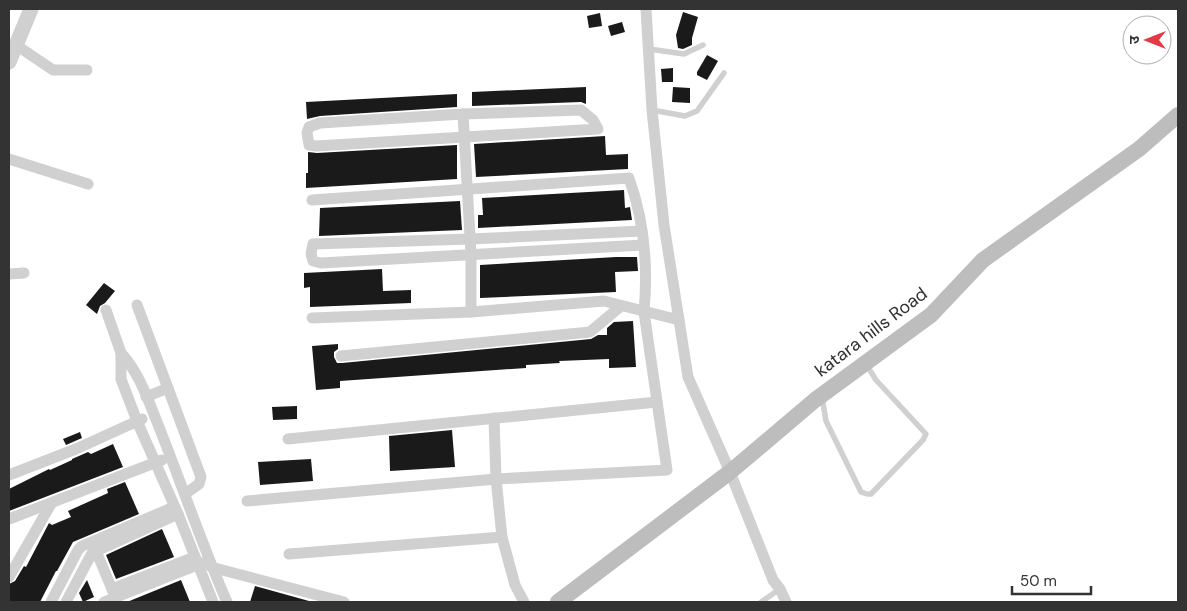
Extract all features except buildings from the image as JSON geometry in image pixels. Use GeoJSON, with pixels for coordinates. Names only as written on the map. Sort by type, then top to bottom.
{"type":"FeatureCollection","features":[{"type":"Feature","properties":{"kind":"main road","name":"katara hills Road"},"geometry":{"type":"LineString","coordinates":[[558,602],[730,472],[822,395],[932,315],[983,260],[1139,149],[1178,115]]}},
{"type":"Feature","properties":{"kind":"street"},"geometry":{"type":"LineString","coordinates":[[9,62],[31,9]]}},
{"type":"Feature","properties":{"kind":"street"},"geometry":{"type":"LineString","coordinates":[[646,9],[652,110],[664,225],[688,377],[730,472],[773,580],[786,602]]}},
{"type":"Feature","properties":{"kind":"street"},"geometry":{"type":"LineString","coordinates":[[16,45],[53,70],[87,70]]}},
{"type":"Feature","properties":{"kind":"street"},"geometry":{"type":"LineString","coordinates":[[581,110],[598,126],[598,129],[464,138],[317,146],[310,144],[307,133],[309,128],[320,123],[463,114],[581,110]]}},
{"type":"Feature","properties":{"kind":"street"},"geometry":{"type":"LineString","coordinates":[[463,114],[471,254],[471,312]]}},
{"type":"Feature","properties":{"kind":"street"},"geometry":{"type":"LineString","coordinates":[[9,159],[88,184]]}},
{"type":"Feature","properties":{"kind":"street"},"geometry":{"type":"LineString","coordinates":[[248,500],[496,479],[667,470],[644,312],[646,287],[642,231],[635,194],[629,178],[312,200]]}},
{"type":"Feature","properties":{"kind":"street"},"geometry":{"type":"LineString","coordinates":[[642,231],[313,244],[311,254],[313,261],[321,263],[643,246]]}},
{"type":"Feature","properties":{"kind":"street"},"geometry":{"type":"LineString","coordinates":[[9,274],[24,273]]}},
{"type":"Feature","properties":{"kind":"street"},"geometry":{"type":"LineString","coordinates":[[312,318],[471,312],[604,301],[679,320]]}},
{"type":"Feature","properties":{"kind":"street"},"geometry":{"type":"LineString","coordinates":[[136,305],[201,477],[198,484],[185,494]]}},
{"type":"Feature","properties":{"kind":"street"},"geometry":{"type":"LineString","coordinates":[[341,356],[590,332],[621,306]]}},
{"type":"Feature","properties":{"kind":"street"},"geometry":{"type":"LineString","coordinates":[[106,310],[121,353],[121,379],[137,421],[176,511],[227,602]]}},
{"type":"Feature","properties":{"kind":"street"},"geometry":{"type":"LineString","coordinates":[[121,353],[135,370],[191,509],[213,602]]}},
{"type":"Feature","properties":{"kind":"street"},"geometry":{"type":"LineString","coordinates":[[146,397],[168,388]]}},
{"type":"Feature","properties":{"kind":"street"},"geometry":{"type":"LineString","coordinates":[[288,439],[658,402]]}},
{"type":"Feature","properties":{"kind":"street"},"geometry":{"type":"LineString","coordinates":[[9,474],[76,449],[154,415]]}},
{"type":"Feature","properties":{"kind":"street"},"geometry":{"type":"LineString","coordinates":[[494,418],[496,479],[502,537],[515,586],[524,602]]}},
{"type":"Feature","properties":{"kind":"street"},"geometry":{"type":"LineString","coordinates":[[9,519],[170,456]]}},
{"type":"Feature","properties":{"kind":"street"},"geometry":{"type":"LineString","coordinates":[[9,577],[51,504]]}},
{"type":"Feature","properties":{"kind":"street"},"geometry":{"type":"LineString","coordinates":[[52,602],[78,550],[82,546],[176,511],[191,509]]}},
{"type":"Feature","properties":{"kind":"street"},"geometry":{"type":"LineString","coordinates":[[66,602],[92,552],[176,511]]}},
{"type":"Feature","properties":{"kind":"street"},"geometry":{"type":"LineString","coordinates":[[289,554],[502,537]]}},
{"type":"Feature","properties":{"kind":"street"},"geometry":{"type":"LineString","coordinates":[[96,551],[114,593]]}},
{"type":"Feature","properties":{"kind":"street"},"geometry":{"type":"LineString","coordinates":[[104,602],[114,593],[203,562],[344,602]]}},
{"type":"Feature","properties":{"kind":"lane"},"geometry":{"type":"LineString","coordinates":[[649,50],[684,54],[703,45]]}},
{"type":"Feature","properties":{"kind":"lane"},"geometry":{"type":"LineString","coordinates":[[652,110],[685,116],[697,112],[724,73]]}},
{"type":"Feature","properties":{"kind":"lane"},"geometry":{"type":"LineString","coordinates":[[822,395],[826,422],[861,492],[871,494],[923,440],[926,434],[876,380],[866,363]]}},
{"type":"Feature","properties":{"kind":"lane"},"geometry":{"type":"LineString","coordinates":[[761,602],[780,589]]}}]}
